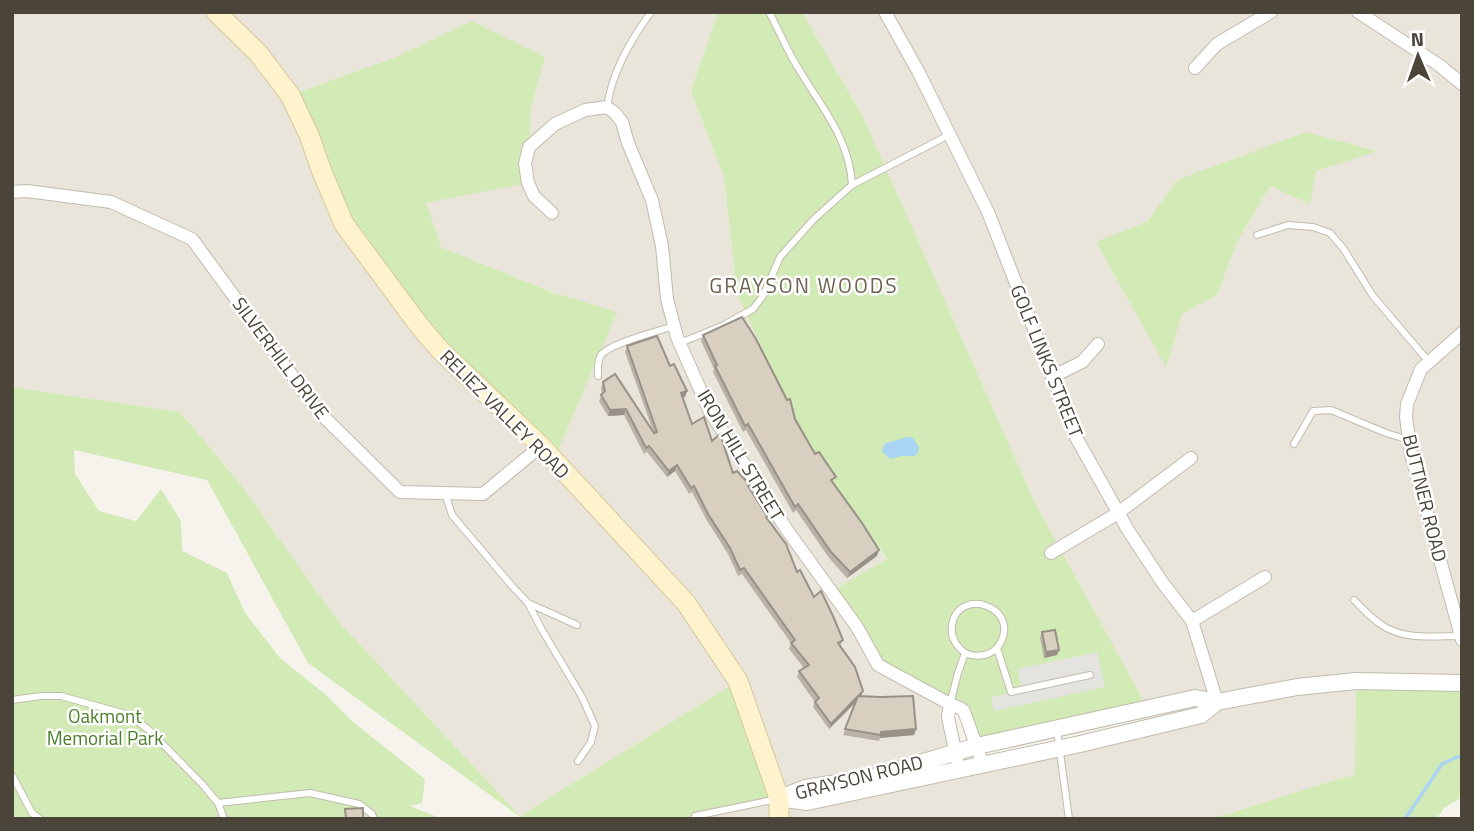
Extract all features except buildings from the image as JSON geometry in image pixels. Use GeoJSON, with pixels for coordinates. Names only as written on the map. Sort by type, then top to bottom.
{"type":"FeatureCollection","features":[{"type":"Feature","properties":{"kind":"main road","name":"RELIEZ VALLEY ROAD"},"geometry":{"type":"LineString","coordinates":[[216,12],[258,53],[290,95],[344,224],[418,324],[440,350],[541,446],[686,603],[713,641],[738,681],[779,798],[779,819]]}},
{"type":"Feature","properties":{"kind":"street","name":"GOLF LINKS STREET"},"geometry":{"type":"LineString","coordinates":[[884,12],[918,71],[988,212],[1077,439],[1118,513],[1162,582],[1192,621],[1217,702]]}},
{"type":"Feature","properties":{"kind":"street"},"geometry":{"type":"LineString","coordinates":[[1195,68],[1217,44],[1271,12]]}},
{"type":"Feature","properties":{"kind":"street"},"geometry":{"type":"LineString","coordinates":[[1358,12],[1439,65],[1462,84]]}},
{"type":"Feature","properties":{"kind":"street"},"geometry":{"type":"LineString","coordinates":[[551,213],[534,196],[528,183],[524,164],[530,147],[555,124],[585,110],[607,107]]}},
{"type":"Feature","properties":{"kind":"street","name":"IRON HILL STREET"},"geometry":{"type":"LineString","coordinates":[[607,107],[622,122],[628,144],[652,200],[662,246],[667,299],[674,326],[710,412],[787,530],[857,627],[878,665],[964,711],[983,765]]}},
{"type":"Feature","properties":{"kind":"street","name":"SILVERHILL DRIVE"},"geometry":{"type":"LineString","coordinates":[[12,192],[27,191],[111,202],[192,239],[318,411],[400,492],[483,494],[541,446]]}},
{"type":"Feature","properties":{"kind":"street","name":"BUTTNER ROAD"},"geometry":{"type":"LineString","coordinates":[[1461,638],[1411,454],[1406,416],[1407,404],[1421,369],[1462,333]]}},
{"type":"Feature","properties":{"kind":"street"},"geometry":{"type":"LineString","coordinates":[[1052,377],[1082,362],[1098,344]]}},
{"type":"Feature","properties":{"kind":"street"},"geometry":{"type":"LineString","coordinates":[[1051,553],[1118,513],[1191,458]]}},
{"type":"Feature","properties":{"kind":"street"},"geometry":{"type":"LineString","coordinates":[[1192,621],[1265,577]]}},
{"type":"Feature","properties":{"kind":"street","name":"GRAYSON ROAD"},"geometry":{"type":"LineString","coordinates":[[779,798],[806,788],[873,777],[977,746],[1195,698],[1217,702],[1297,687],[1356,681],[1462,682]]}},
{"type":"Feature","properties":{"kind":"street","name":"GRAYSON ROAD"},"geometry":{"type":"LineString","coordinates":[[779,798],[807,803],[960,771],[1201,715],[1217,702]]}},
{"type":"Feature","properties":{"kind":"street"},"geometry":{"type":"LineString","coordinates":[[950,704],[948,718],[960,771]]}},
{"type":"Feature","properties":{"kind":"lane"},"geometry":{"type":"LineString","coordinates":[[607,107],[614,75],[637,30],[651,12]]}},
{"type":"Feature","properties":{"kind":"lane"},"geometry":{"type":"LineString","coordinates":[[769,12],[798,69],[829,116],[851,167],[852,185]]}},
{"type":"Feature","properties":{"kind":"lane"},"geometry":{"type":"LineString","coordinates":[[680,343],[722,326],[753,309],[780,257],[814,219],[852,185],[950,134]]}},
{"type":"Feature","properties":{"kind":"lane"},"geometry":{"type":"LineString","coordinates":[[1257,235],[1288,225],[1313,227],[1330,233],[1343,248],[1373,296],[1429,362]]}},
{"type":"Feature","properties":{"kind":"lane"},"geometry":{"type":"LineString","coordinates":[[598,376],[599,357],[604,352],[614,346],[674,326]]}},
{"type":"Feature","properties":{"kind":"lane"},"geometry":{"type":"LineString","coordinates":[[1294,444],[1312,411],[1331,410],[1409,440]]}},
{"type":"Feature","properties":{"kind":"lane"},"geometry":{"type":"LineString","coordinates":[[445,493],[452,515],[528,603],[582,697],[595,726],[591,742],[578,761]]}},
{"type":"Feature","properties":{"kind":"lane"},"geometry":{"type":"LineString","coordinates":[[1354,600],[1381,625],[1402,635],[1461,638]]}},
{"type":"Feature","properties":{"kind":"lane"},"geometry":{"type":"LineString","coordinates":[[528,603],[577,625]]}},
{"type":"Feature","properties":{"kind":"lane"},"geometry":{"type":"LineString","coordinates":[[975,604],[990,607],[1000,616],[1005,630],[1004,638],[997,649],[983,656],[965,653],[952,637],[953,622],[961,610],[975,604]]}},
{"type":"Feature","properties":{"kind":"lane"},"geometry":{"type":"LineString","coordinates":[[997,649],[1011,692],[1090,675]]}},
{"type":"Feature","properties":{"kind":"lane"},"geometry":{"type":"LineString","coordinates":[[950,704],[965,653]]}},
{"type":"Feature","properties":{"kind":"lane"},"geometry":{"type":"LineString","coordinates":[[12,700],[61,696],[129,715],[149,730],[203,785],[218,803],[224,819]]}},
{"type":"Feature","properties":{"kind":"lane"},"geometry":{"type":"LineString","coordinates":[[1057,728],[1069,819]]}},
{"type":"Feature","properties":{"kind":"lane"},"geometry":{"type":"LineString","coordinates":[[12,775],[32,813],[40,819]]}},
{"type":"Feature","properties":{"kind":"lane"},"geometry":{"type":"LineString","coordinates":[[218,803],[310,793],[359,804],[372,814],[374,819]]}},
{"type":"Feature","properties":{"kind":"lane"},"geometry":{"type":"LineString","coordinates":[[694,819],[695,816],[779,798]]}},
{"type":"Feature","properties":{"kind":"shaded area"},"geometry":{"type":"Polygon","coordinates":[[[12,12],[718,12],[691,91],[724,177],[737,294],[805,442],[887,560],[832,591],[944,699],[955,752],[873,777],[960,771],[1216,703],[1147,707],[1035,503],[863,117],[802,12],[1462,12],[1462,683],[1355,774],[1224,815],[1207,819],[694,819],[738,681],[520,816],[338,621],[240,484],[180,412],[12,387],[12,12]],[[545,57],[394,58],[290,95],[418,324],[616,312],[551,292],[441,247],[425,203],[528,182],[531,108],[545,57]],[[1305,132],[1245,156],[1148,221],[1096,242],[1182,314],[1217,295],[1237,242],[1270,186],[1376,151],[1305,132]]]}},
{"type":"Feature","properties":{"kind":"shaded area"},"geometry":{"type":"Polygon","coordinates":[[[1097,652],[1105,687],[994,711],[991,697],[1022,690],[1017,669],[1097,652]]]}},
{"type":"Feature","properties":{"kind":"green space"},"geometry":{"type":"Polygon","coordinates":[[[718,12],[802,12],[863,117],[1035,503],[1147,707],[978,746],[964,709],[878,665],[832,591],[887,559],[805,442],[737,294],[724,177],[691,91],[718,12]]]}},
{"type":"Feature","properties":{"kind":"green space"},"geometry":{"type":"Polygon","coordinates":[[[472,21],[545,57],[531,108],[528,183],[426,203],[441,247],[551,292],[617,312],[554,460],[440,350],[344,224],[290,95],[394,58],[472,21]]]}},
{"type":"Feature","properties":{"kind":"green space"},"geometry":{"type":"Polygon","coordinates":[[[1306,132],[1377,151],[1316,171],[1310,204],[1270,186],[1237,242],[1217,295],[1182,314],[1166,367],[1096,242],[1148,221],[1177,180],[1306,132]]]}},
{"type":"Feature","properties":{"kind":"green space","name":"Oakmont Memorial Park"},"geometry":{"type":"Polygon","coordinates":[[[12,387],[180,412],[240,484],[338,621],[520,816],[738,681],[779,798],[694,819],[523,819],[308,663],[207,480],[74,450],[75,474],[99,511],[136,521],[161,489],[181,521],[182,551],[227,573],[245,613],[280,658],[326,695],[353,722],[425,779],[422,803],[410,806],[442,819],[12,819],[12,387]]]}},
{"type":"Feature","properties":{"kind":"green space"},"geometry":{"type":"Polygon","coordinates":[[[1356,681],[1462,683],[1462,797],[1444,808],[1436,819],[1207,819],[1355,774],[1356,681]]]}},
{"type":"Feature","properties":{"kind":"water"},"geometry":{"type":"Polygon","coordinates":[[[912,437],[919,447],[914,456],[890,459],[882,451],[884,444],[912,437]]]}},
{"type":"Feature","properties":{"kind":"waterway"},"geometry":{"type":"LineString","coordinates":[[1405,819],[1442,764],[1462,755]]}},
{"type":"Feature","properties":{"kind":"district","name":"GRAYSON WOODS"},"geometry":{"type":"Point","coordinates":[804,286]}}]}
